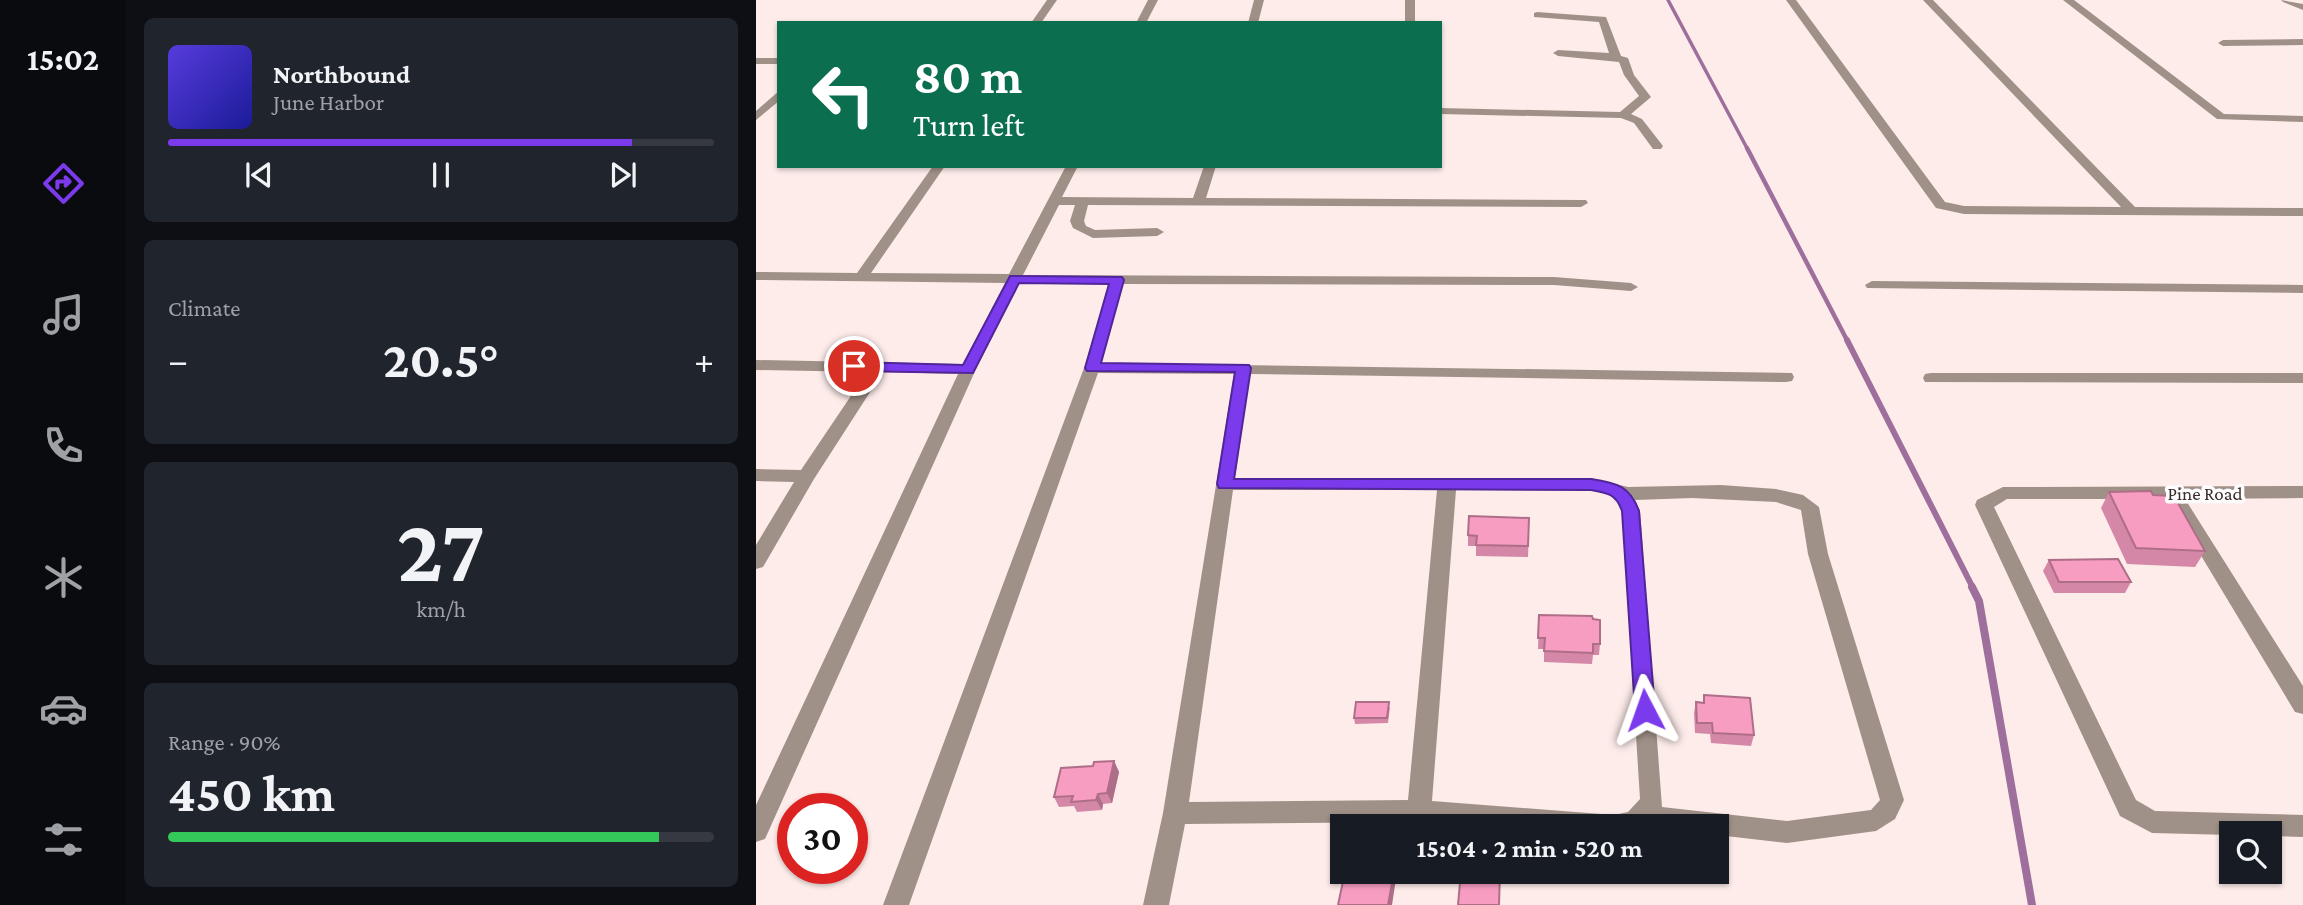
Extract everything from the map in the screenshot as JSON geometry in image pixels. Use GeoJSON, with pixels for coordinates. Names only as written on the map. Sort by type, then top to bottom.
{"type":"FeatureCollection","features":[{"type":"Feature","properties":{"kind":"street"},"geometry":{"type":"LineString","coordinates":[[1037,21],[1052,0]]}},
{"type":"Feature","properties":{"kind":"street"},"geometry":{"type":"LineString","coordinates":[[1142,21],[1153,0]]}},
{"type":"Feature","properties":{"kind":"street"},"geometry":{"type":"LineString","coordinates":[[1254,21],[1259,0]]}},
{"type":"Feature","properties":{"kind":"street"},"geometry":{"type":"LineString","coordinates":[[1410,0],[1410,21]]}},
{"type":"Feature","properties":{"kind":"street"},"geometry":{"type":"LineString","coordinates":[[1791,0],[1941,205],[1964,210],[2303,212]]}},
{"type":"Feature","properties":{"kind":"street"},"geometry":{"type":"LineString","coordinates":[[1928,0],[2131,210]]}},
{"type":"Feature","properties":{"kind":"street"},"geometry":{"type":"LineString","coordinates":[[2068,0],[2221,117],[2303,119]]}},
{"type":"Feature","properties":{"kind":"street"},"geometry":{"type":"LineString","coordinates":[[2286,0],[2303,7]]}},
{"type":"Feature","properties":{"kind":"street"},"geometry":{"type":"LineString","coordinates":[[1537,15],[1603,19],[1616,57]]}},
{"type":"Feature","properties":{"kind":"street"},"geometry":{"type":"LineString","coordinates":[[2223,43],[2303,42]]}},
{"type":"Feature","properties":{"kind":"street"},"geometry":{"type":"LineString","coordinates":[[1558,53],[1616,57],[1624,60],[1629,75],[1645,97],[1623,115]]}},
{"type":"Feature","properties":{"kind":"street"},"geometry":{"type":"LineString","coordinates":[[756,61],[777,61]]}},
{"type":"Feature","properties":{"kind":"street"},"geometry":{"type":"LineString","coordinates":[[756,117],[777,96]]}},
{"type":"Feature","properties":{"kind":"street"},"geometry":{"type":"LineString","coordinates":[[1442,111],[1623,115],[1638,121],[1657,146]]}},
{"type":"Feature","properties":{"kind":"street"},"geometry":{"type":"LineString","coordinates":[[862,276],[938,168]]}},
{"type":"Feature","properties":{"kind":"street"},"geometry":{"type":"LineString","coordinates":[[756,831],[968,369],[1071,168]]}},
{"type":"Feature","properties":{"kind":"street"},"geometry":{"type":"LineString","coordinates":[[1198,202],[1209,168]]}},
{"type":"Feature","properties":{"kind":"street"},"geometry":{"type":"LineString","coordinates":[[1055,201],[1581,203]]}},
{"type":"Feature","properties":{"kind":"street"},"geometry":{"type":"LineString","coordinates":[[1083,201],[1077,221],[1087,231],[1157,232]]}},
{"type":"Feature","properties":{"kind":"street"},"geometry":{"type":"LineString","coordinates":[[756,276],[1554,281],[1632,287]]}},
{"type":"Feature","properties":{"kind":"street"},"geometry":{"type":"LineString","coordinates":[[896,905],[1092,368],[1117,280]]}},
{"type":"Feature","properties":{"kind":"street"},"geometry":{"type":"LineString","coordinates":[[1872,285],[2303,289]]}},
{"type":"Feature","properties":{"kind":"street"},"geometry":{"type":"LineString","coordinates":[[756,365],[968,369]]}},
{"type":"Feature","properties":{"kind":"street"},"geometry":{"type":"LineString","coordinates":[[756,562],[806,476],[878,366]]}},
{"type":"Feature","properties":{"kind":"street"},"geometry":{"type":"LineString","coordinates":[[1092,368],[1786,377]]}},
{"type":"Feature","properties":{"kind":"street"},"geometry":{"type":"LineString","coordinates":[[1156,905],[1175,813],[1243,368]]}},
{"type":"Feature","properties":{"kind":"street"},"geometry":{"type":"LineString","coordinates":[[1931,378],[2303,378]]}},
{"type":"Feature","properties":{"kind":"street"},"geometry":{"type":"LineString","coordinates":[[756,475],[806,476]]}},
{"type":"Feature","properties":{"kind":"street"},"geometry":{"type":"LineString","coordinates":[[1225,484],[1591,484],[1616,489],[1623,494],[1631,511],[1652,803],[1644,814]]}},
{"type":"Feature","properties":{"kind":"street"},"geometry":{"type":"LineString","coordinates":[[1419,811],[1447,485]]}},
{"type":"Feature","properties":{"kind":"street","name":"Pine Road"},"geometry":{"type":"LineString","coordinates":[[2303,492],[2003,493],[1984,505],[2128,808],[2152,822],[2303,826]]}},
{"type":"Feature","properties":{"kind":"street"},"geometry":{"type":"LineString","coordinates":[[1623,494],[1726,493],[1790,496],[1810,507],[1818,554],[1892,800],[1887,811],[1876,820],[1787,832],[1729,826]]}},
{"type":"Feature","properties":{"kind":"street"},"geometry":{"type":"LineString","coordinates":[[2172,494],[2303,705]]}},
{"type":"Feature","properties":{"kind":"street"},"geometry":{"type":"LineString","coordinates":[[1175,813],[1419,811],[1458,814]]}},
{"type":"Feature","properties":{"kind":"building"},"geometry":{"type":"Polygon","coordinates":[[[2151,491],[2153,495],[2174,496],[2205,551],[2136,548],[2109,492],[2151,491]]]}},
{"type":"Feature","properties":{"kind":"building"},"geometry":{"type":"Polygon","coordinates":[[[1469,516],[1529,518],[1528,546],[1476,545],[1477,536],[1468,535],[1469,516]]]}},
{"type":"Feature","properties":{"kind":"building"},"geometry":{"type":"Polygon","coordinates":[[[2118,559],[2131,582],[2059,582],[2049,560],[2118,559]]]}},
{"type":"Feature","properties":{"kind":"building"},"geometry":{"type":"Polygon","coordinates":[[[1539,615],[1592,616],[1593,619],[1600,620],[1600,644],[1593,644],[1593,653],[1544,651],[1545,638],[1538,638],[1539,615]]]}},
{"type":"Feature","properties":{"kind":"building"},"geometry":{"type":"Polygon","coordinates":[[[1704,695],[1750,698],[1754,735],[1713,733],[1712,723],[1697,723],[1696,702],[1704,703],[1704,695]]]}},
{"type":"Feature","properties":{"kind":"building"},"geometry":{"type":"Polygon","coordinates":[[[1356,702],[1389,702],[1387,718],[1354,718],[1356,702]]]}},
{"type":"Feature","properties":{"kind":"building"},"geometry":{"type":"Polygon","coordinates":[[[1114,761],[1107,793],[1098,794],[1096,800],[1071,802],[1073,796],[1054,797],[1061,768],[1093,766],[1094,762],[1114,761]]]}},
{"type":"Feature","properties":{"kind":"building"},"geometry":{"type":"Polygon","coordinates":[[[1342,884],[1392,884],[1388,905],[1338,905],[1342,884]]]}},
{"type":"Feature","properties":{"kind":"building"},"geometry":{"type":"Polygon","coordinates":[[[1460,884],[1500,884],[1499,905],[1458,905],[1460,884]]]}},
{"type":"Feature","properties":{"kind":"waterway"},"geometry":{"type":"LineString","coordinates":[[1668,0],[1748,150]]}},
{"type":"Feature","properties":{"kind":"waterway"},"geometry":{"type":"LineString","coordinates":[[1747,148],[1848,342]]}},
{"type":"Feature","properties":{"kind":"waterway"},"geometry":{"type":"LineString","coordinates":[[1847,340],[1973,588]]}},
{"type":"Feature","properties":{"kind":"waterway"},"geometry":{"type":"LineString","coordinates":[[1972,587],[1979,601],[2032,905]]}},
{"type":"Feature","properties":{"kind":"route"},"geometry":{"type":"LineString","coordinates":[[854,366],[968,369],[1015,279],[1117,280],[1092,368],[1243,368],[1225,484],[1591,484],[1621,491],[1631,511],[1645,710]]}}]}
